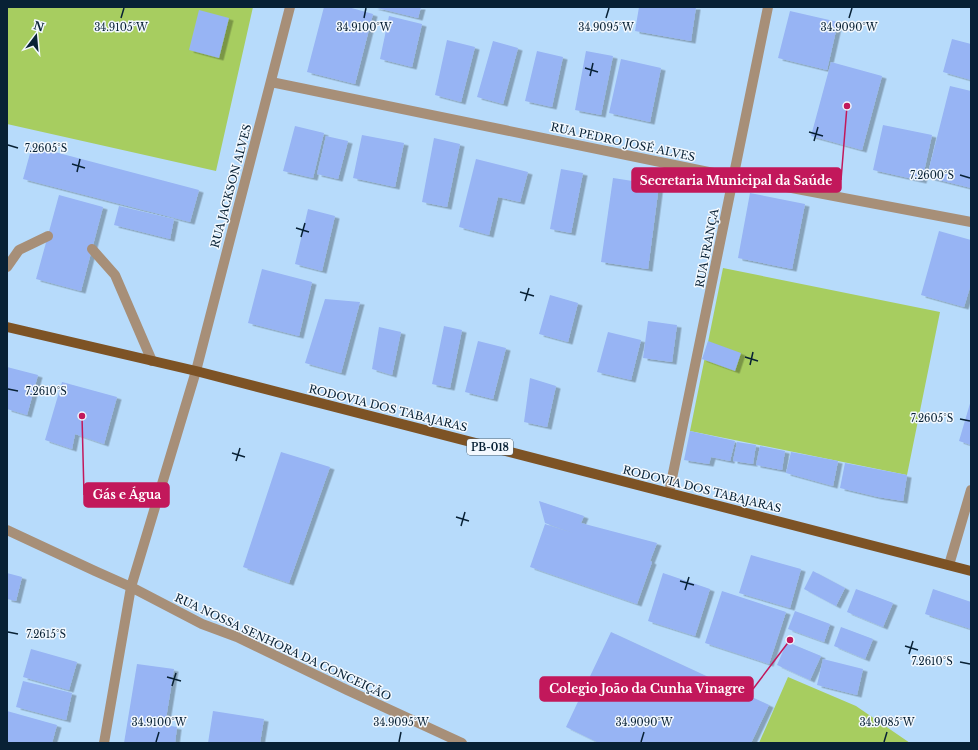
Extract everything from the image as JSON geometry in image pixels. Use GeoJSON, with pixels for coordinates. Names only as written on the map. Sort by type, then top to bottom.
{"type":"FeatureCollection","features":[{"type":"Feature","properties":{"kind":"main road","name":"RODOVIA DOS TABAJARAS"},"geometry":{"type":"LineString","coordinates":[[7,327],[196,371],[971,571]]}},
{"type":"Feature","properties":{"kind":"street","name":"RUA JACKSON ALVES"},"geometry":{"type":"LineString","coordinates":[[104,743],[132,587],[196,371],[290,7]]}},
{"type":"Feature","properties":{"kind":"street","name":"RUA FRANÇA"},"geometry":{"type":"LineString","coordinates":[[669,493],[768,7]]}},
{"type":"Feature","properties":{"kind":"street","name":"RUA PEDRO JOSÉ ALVES"},"geometry":{"type":"LineString","coordinates":[[271,82],[733,177],[971,222]]}},
{"type":"Feature","properties":{"kind":"street"},"geometry":{"type":"LineString","coordinates":[[7,267],[19,250],[48,236]]}},
{"type":"Feature","properties":{"kind":"street"},"geometry":{"type":"LineString","coordinates":[[92,249],[115,275],[152,361]]}},
{"type":"Feature","properties":{"kind":"street"},"geometry":{"type":"LineString","coordinates":[[949,565],[971,490]]}},
{"type":"Feature","properties":{"kind":"street","name":"RUA NOSSA SENHORA DA CONCEIÇÃO"},"geometry":{"type":"LineString","coordinates":[[7,530],[132,587],[202,624],[237,637],[462,743]]}},
{"type":"Feature","properties":{"kind":"green space"},"geometry":{"type":"Polygon","coordinates":[[[7,7],[253,7],[216,171],[7,124],[7,7]]]}},
{"type":"Feature","properties":{"kind":"green space"},"geometry":{"type":"Polygon","coordinates":[[[723,268],[940,312],[907,475],[690,431],[723,268]]]}},
{"type":"Feature","properties":{"kind":"green space"},"geometry":{"type":"Polygon","coordinates":[[[788,677],[856,706],[910,743],[759,743],[788,677]]]}},
{"type":"Feature","properties":{"kind":"building"},"geometry":{"type":"Polygon","coordinates":[[[324,7],[348,7],[373,14],[355,84],[307,72],[324,7]]]}},
{"type":"Feature","properties":{"kind":"building"},"geometry":{"type":"Polygon","coordinates":[[[373,7],[421,7],[418,18],[373,7]]]}},
{"type":"Feature","properties":{"kind":"building"},"geometry":{"type":"Polygon","coordinates":[[[639,7],[696,7],[691,41],[635,31],[639,7]]]}},
{"type":"Feature","properties":{"kind":"building"},"geometry":{"type":"Polygon","coordinates":[[[199,10],[229,18],[219,58],[189,50],[199,10]]]}},
{"type":"Feature","properties":{"kind":"building"},"geometry":{"type":"Polygon","coordinates":[[[790,11],[838,22],[827,70],[778,58],[790,11]]]}},
{"type":"Feature","properties":{"kind":"building"},"geometry":{"type":"Polygon","coordinates":[[[389,16],[422,24],[412,67],[380,59],[389,16]]]}},
{"type":"Feature","properties":{"kind":"building"},"geometry":{"type":"Polygon","coordinates":[[[952,39],[971,44],[971,80],[943,72],[952,39]]]}},
{"type":"Feature","properties":{"kind":"building"},"geometry":{"type":"Polygon","coordinates":[[[447,40],[475,47],[461,102],[435,95],[447,40]]]}},
{"type":"Feature","properties":{"kind":"building"},"geometry":{"type":"Polygon","coordinates":[[[493,41],[518,48],[503,104],[477,97],[493,41]]]}},
{"type":"Feature","properties":{"kind":"building"},"geometry":{"type":"Polygon","coordinates":[[[537,51],[563,57],[552,107],[525,101],[537,51]]]}},
{"type":"Feature","properties":{"kind":"building"},"geometry":{"type":"Polygon","coordinates":[[[586,51],[613,56],[601,115],[575,110],[586,51]]]}},
{"type":"Feature","properties":{"kind":"building"},"geometry":{"type":"Polygon","coordinates":[[[621,59],[661,68],[650,122],[609,113],[621,59]]]}},
{"type":"Feature","properties":{"kind":"building"},"geometry":{"type":"Polygon","coordinates":[[[831,62],[882,76],[862,150],[811,136],[831,62]]]}},
{"type":"Feature","properties":{"kind":"building"},"geometry":{"type":"Polygon","coordinates":[[[950,86],[971,91],[971,188],[927,177],[950,86]]]}},
{"type":"Feature","properties":{"kind":"building"},"geometry":{"type":"Polygon","coordinates":[[[883,125],[932,135],[922,181],[873,170],[883,125]]]}},
{"type":"Feature","properties":{"kind":"building"},"geometry":{"type":"Polygon","coordinates":[[[295,126],[324,133],[313,178],[283,171],[295,126]]]}},
{"type":"Feature","properties":{"kind":"building"},"geometry":{"type":"Polygon","coordinates":[[[362,135],[404,143],[395,187],[353,178],[362,135]]]}},
{"type":"Feature","properties":{"kind":"building"},"geometry":{"type":"Polygon","coordinates":[[[326,136],[348,141],[338,179],[317,174],[326,136]]]}},
{"type":"Feature","properties":{"kind":"building"},"geometry":{"type":"Polygon","coordinates":[[[434,138],[460,144],[447,207],[422,202],[434,138]]]}},
{"type":"Feature","properties":{"kind":"building"},"geometry":{"type":"Polygon","coordinates":[[[32,146],[199,190],[190,222],[23,179],[32,146]]]}},
{"type":"Feature","properties":{"kind":"building"},"geometry":{"type":"Polygon","coordinates":[[[476,159],[528,172],[520,202],[498,197],[489,235],[459,227],[476,159]]]}},
{"type":"Feature","properties":{"kind":"building"},"geometry":{"type":"Polygon","coordinates":[[[561,169],[583,173],[571,233],[550,229],[561,169]]]}},
{"type":"Feature","properties":{"kind":"building"},"geometry":{"type":"Polygon","coordinates":[[[613,178],[659,185],[648,269],[601,262],[613,178]]]}},
{"type":"Feature","properties":{"kind":"building"},"geometry":{"type":"Polygon","coordinates":[[[750,193],[805,204],[792,269],[738,258],[750,193]]]}},
{"type":"Feature","properties":{"kind":"building"},"geometry":{"type":"Polygon","coordinates":[[[59,195],[103,207],[81,291],[36,279],[59,195]]]}},
{"type":"Feature","properties":{"kind":"building"},"geometry":{"type":"Polygon","coordinates":[[[119,206],[174,219],[170,239],[114,225],[119,206]]]}},
{"type":"Feature","properties":{"kind":"building"},"geometry":{"type":"Polygon","coordinates":[[[308,209],[335,216],[322,271],[295,264],[308,209]]]}},
{"type":"Feature","properties":{"kind":"building"},"geometry":{"type":"Polygon","coordinates":[[[939,231],[971,240],[971,284],[964,307],[921,295],[939,231]]]}},
{"type":"Feature","properties":{"kind":"building"},"geometry":{"type":"Polygon","coordinates":[[[262,269],[312,282],[299,336],[248,323],[262,269]]]}},
{"type":"Feature","properties":{"kind":"building"},"geometry":{"type":"Polygon","coordinates":[[[550,295],[578,303],[568,342],[539,334],[550,295]]]}},
{"type":"Feature","properties":{"kind":"building"},"geometry":{"type":"Polygon","coordinates":[[[325,299],[360,302],[341,373],[305,363],[325,299]]]}},
{"type":"Feature","properties":{"kind":"building"},"geometry":{"type":"Polygon","coordinates":[[[648,321],[677,325],[672,362],[643,358],[648,321]]]}},
{"type":"Feature","properties":{"kind":"building"},"geometry":{"type":"Polygon","coordinates":[[[444,326],[462,330],[450,388],[432,384],[444,326]]]}},
{"type":"Feature","properties":{"kind":"building"},"geometry":{"type":"Polygon","coordinates":[[[379,327],[401,332],[392,375],[372,369],[379,327]]]}},
{"type":"Feature","properties":{"kind":"building"},"geometry":{"type":"Polygon","coordinates":[[[608,332],[641,340],[631,380],[597,372],[608,332]]]}},
{"type":"Feature","properties":{"kind":"building"},"geometry":{"type":"Polygon","coordinates":[[[478,341],[506,348],[493,399],[465,392],[478,341]]]}},
{"type":"Feature","properties":{"kind":"building"},"geometry":{"type":"Polygon","coordinates":[[[708,341],[741,353],[735,371],[702,359],[708,341]]]}},
{"type":"Feature","properties":{"kind":"building"},"geometry":{"type":"Polygon","coordinates":[[[7,367],[38,375],[27,415],[7,409],[7,367]]]}},
{"type":"Feature","properties":{"kind":"building"},"geometry":{"type":"Polygon","coordinates":[[[530,378],[556,386],[547,427],[524,422],[530,378]]]}},
{"type":"Feature","properties":{"kind":"building"},"geometry":{"type":"Polygon","coordinates":[[[62,382],[117,397],[104,444],[75,434],[72,449],[45,440],[62,382]]]}},
{"type":"Feature","properties":{"kind":"building"},"geometry":{"type":"Polygon","coordinates":[[[971,400],[971,445],[959,441],[971,400]]]}},
{"type":"Feature","properties":{"kind":"building"},"geometry":{"type":"Polygon","coordinates":[[[690,431],[735,441],[730,461],[711,457],[709,464],[684,460],[690,431]]]}},
{"type":"Feature","properties":{"kind":"building"},"geometry":{"type":"Polygon","coordinates":[[[737,442],[756,445],[753,464],[733,461],[737,442]]]}},
{"type":"Feature","properties":{"kind":"building"},"geometry":{"type":"Polygon","coordinates":[[[760,446],[785,451],[782,470],[756,465],[760,446]]]}},
{"type":"Feature","properties":{"kind":"building"},"geometry":{"type":"Polygon","coordinates":[[[281,452],[330,467],[289,583],[243,567],[281,452]]]}},
{"type":"Feature","properties":{"kind":"building"},"geometry":{"type":"Polygon","coordinates":[[[791,452],[838,461],[833,486],[786,473],[791,452]]]}},
{"type":"Feature","properties":{"kind":"building"},"geometry":{"type":"Polygon","coordinates":[[[845,463],[907,475],[903,501],[840,488],[845,463]]]}},
{"type":"Feature","properties":{"kind":"building"},"geometry":{"type":"Polygon","coordinates":[[[539,501],[584,516],[581,523],[657,543],[637,604],[530,567],[545,524],[573,533],[545,523],[539,501]]]}},
{"type":"Feature","properties":{"kind":"building"},"geometry":{"type":"Polygon","coordinates":[[[751,555],[801,569],[790,608],[739,593],[751,555]]]}},
{"type":"Feature","properties":{"kind":"building"},"geometry":{"type":"Polygon","coordinates":[[[813,571],[845,588],[836,606],[804,589],[813,571]]]}},
{"type":"Feature","properties":{"kind":"building"},"geometry":{"type":"Polygon","coordinates":[[[7,573],[22,577],[16,601],[7,599],[7,573]]]}},
{"type":"Feature","properties":{"kind":"building"},"geometry":{"type":"Polygon","coordinates":[[[663,573],[710,589],[695,636],[648,621],[663,573]]]}},
{"type":"Feature","properties":{"kind":"building"},"geometry":{"type":"Polygon","coordinates":[[[856,589],[893,603],[883,627],[847,612],[856,589]]]}},
{"type":"Feature","properties":{"kind":"building"},"geometry":{"type":"Polygon","coordinates":[[[933,589],[971,602],[971,629],[925,614],[933,589]]]}},
{"type":"Feature","properties":{"kind":"building"},"geometry":{"type":"Polygon","coordinates":[[[722,591],[786,612],[769,664],[705,643],[722,591]]]}},
{"type":"Feature","properties":{"kind":"building"},"geometry":{"type":"Polygon","coordinates":[[[795,611],[830,624],[824,642],[788,629],[795,611]]]}},
{"type":"Feature","properties":{"kind":"building"},"geometry":{"type":"Polygon","coordinates":[[[841,627],[873,639],[865,659],[834,646],[841,627]]]}},
{"type":"Feature","properties":{"kind":"building"},"geometry":{"type":"Polygon","coordinates":[[[611,632],[769,705],[751,743],[599,743],[566,727],[611,632]]]}},
{"type":"Feature","properties":{"kind":"building"},"geometry":{"type":"Polygon","coordinates":[[[787,642],[821,656],[810,680],[777,665],[787,642]]]}},
{"type":"Feature","properties":{"kind":"building"},"geometry":{"type":"Polygon","coordinates":[[[31,649],[77,662],[69,690],[23,677],[31,649]]]}},
{"type":"Feature","properties":{"kind":"building"},"geometry":{"type":"Polygon","coordinates":[[[823,659],[863,669],[857,695],[817,685],[823,659]]]}},
{"type":"Feature","properties":{"kind":"building"},"geometry":{"type":"Polygon","coordinates":[[[137,664],[174,669],[165,725],[177,727],[175,743],[124,743],[137,664]]]}},
{"type":"Feature","properties":{"kind":"building"},"geometry":{"type":"Polygon","coordinates":[[[23,681],[72,693],[66,720],[16,707],[23,681]]]}},
{"type":"Feature","properties":{"kind":"building"},"geometry":{"type":"Polygon","coordinates":[[[7,711],[57,725],[52,743],[7,743],[7,711]]]}},
{"type":"Feature","properties":{"kind":"building"},"geometry":{"type":"Polygon","coordinates":[[[213,711],[264,719],[260,743],[208,743],[213,711]]]}},
{"type":"Feature","properties":{"kind":"place","name":"Secretaria Municipal da Saúde"},"geometry":{"type":"Point","coordinates":[847,106]}},
{"type":"Feature","properties":{"kind":"place","name":"Gás e Água"},"geometry":{"type":"Point","coordinates":[82,416]}},
{"type":"Feature","properties":{"kind":"place","name":"Colegio João da Cunha Vinagre"},"geometry":{"type":"Point","coordinates":[790,640]}}]}
